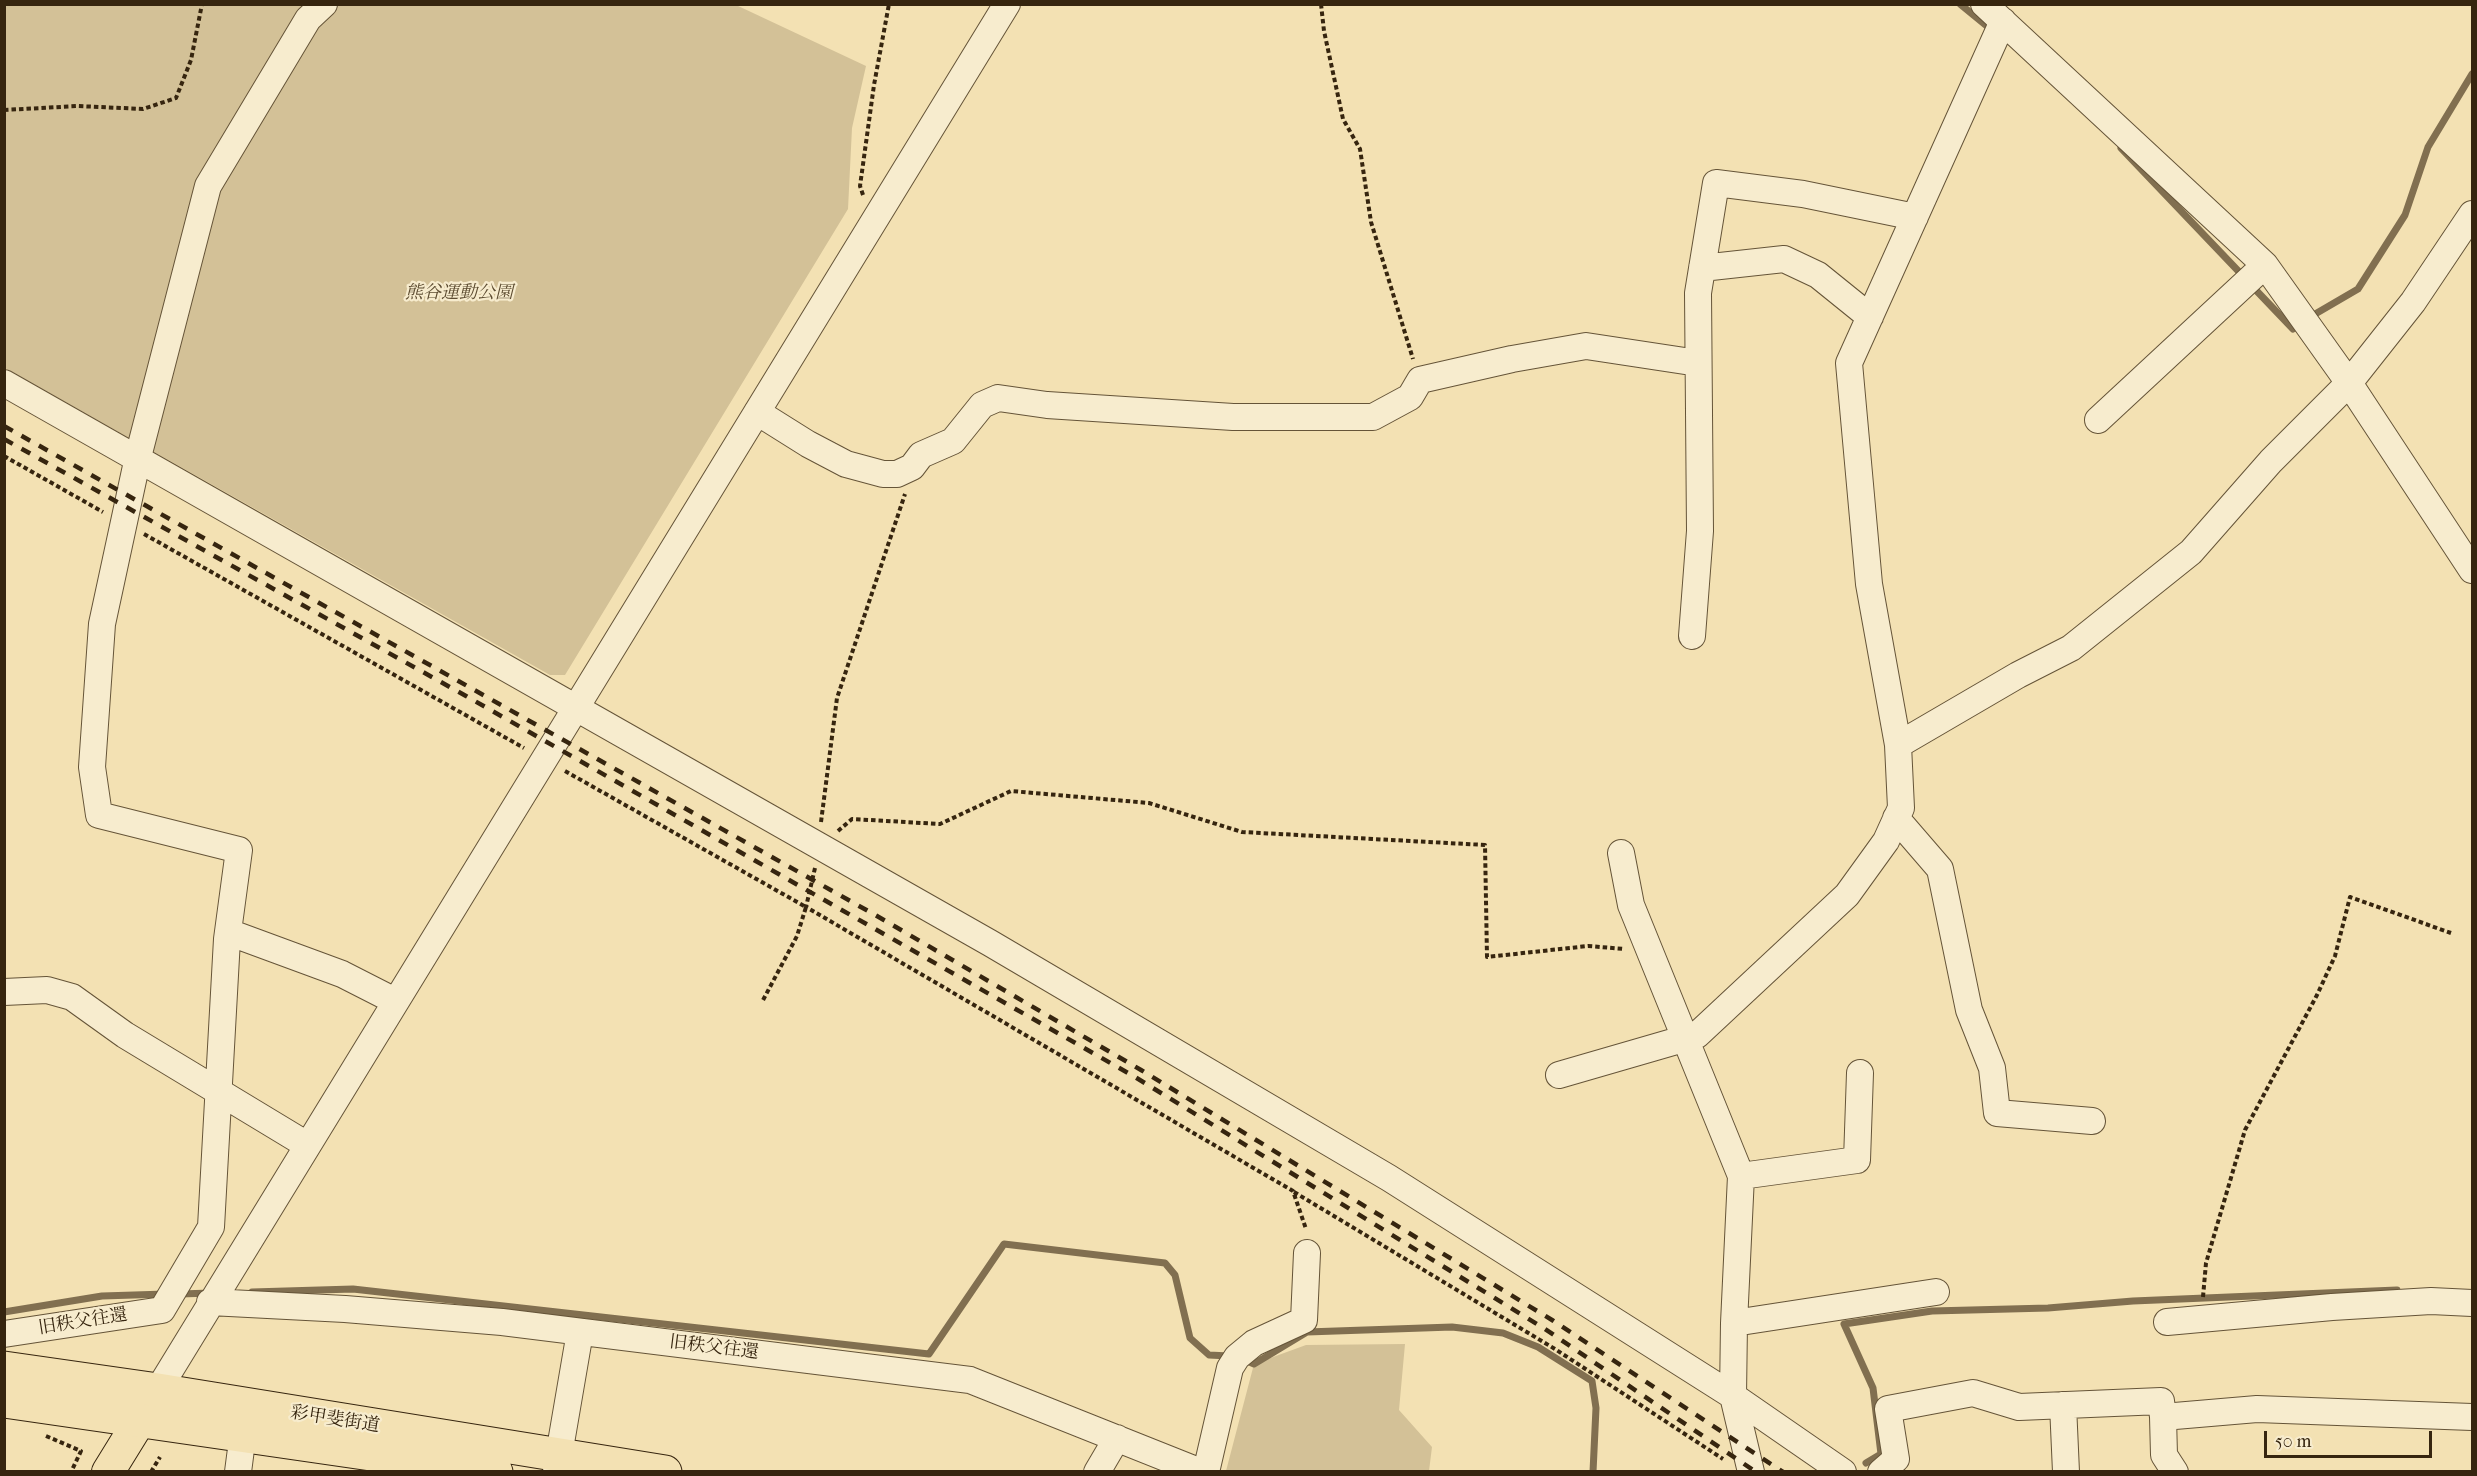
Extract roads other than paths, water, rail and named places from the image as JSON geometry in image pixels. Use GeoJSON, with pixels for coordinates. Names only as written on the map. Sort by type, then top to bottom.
{"type":"FeatureCollection","features":[{"type":"Feature","properties":{"kind":"highway","name":"彩甲斐街道"},"geometry":{"type":"LineString","coordinates":[[4,1368],[158,1390],[245,1420],[496,1472]]}},
{"type":"Feature","properties":{"kind":"highway","name":"彩甲斐街道"},"geometry":{"type":"LineString","coordinates":[[4,1401],[140,1421],[245,1420],[558,1463],[665,1472]]}},
{"type":"Feature","properties":{"kind":"main road"},"geometry":{"type":"LineString","coordinates":[[108,1472],[158,1390]]}},
{"type":"Feature","properties":{"kind":"street"},"geometry":{"type":"LineString","coordinates":[[246,1245],[211,1227],[228,932],[239,850],[99,815],[92,767],[102,624],[138,457],[208,186],[308,19],[324,4]]}},
{"type":"Feature","properties":{"kind":"street"},"geometry":{"type":"LineString","coordinates":[[158,1390],[1007,4]]}},
{"type":"Feature","properties":{"kind":"street"},"geometry":{"type":"LineString","coordinates":[[1559,1075],[1697,1035],[1847,894],[1886,841],[1901,808],[1898,746],[1869,584],[1850,363],[1991,48],[1996,16]]}},
{"type":"Feature","properties":{"kind":"street"},"geometry":{"type":"LineString","coordinates":[[1996,16],[2262,268],[2295,308],[2349,383],[2469,558]]}},
{"type":"Feature","properties":{"kind":"street"},"geometry":{"type":"LineString","coordinates":[[1692,636],[1700,531],[1698,293],[1716,183],[1803,194],[1915,217]]}},
{"type":"Feature","properties":{"kind":"street"},"geometry":{"type":"LineString","coordinates":[[1898,746],[2018,675],[2072,648],[2191,552],[2271,461],[2349,383],[2413,302],[2472,214]]}},
{"type":"Feature","properties":{"kind":"street"},"geometry":{"type":"LineString","coordinates":[[1702,268],[1784,258],[1818,275],[1870,317]]}},
{"type":"Feature","properties":{"kind":"street"},"geometry":{"type":"LineString","coordinates":[[2098,420],[2262,268]]}},
{"type":"Feature","properties":{"kind":"street"},"geometry":{"type":"LineString","coordinates":[[757,412],[808,444],[846,464],[883,474],[897,474],[912,467],[921,455],[953,441],[982,405],[998,398],[1047,405],[1233,417],[1373,417],[1410,397],[1420,380],[1512,358],[1586,346],[1698,363]]}},
{"type":"Feature","properties":{"kind":"street"},"geometry":{"type":"LineString","coordinates":[[4,383],[138,457],[990,943],[1378,1172],[1733,1396],[1844,1472]]}},
{"type":"Feature","properties":{"kind":"street"},"geometry":{"type":"LineString","coordinates":[[1896,818],[1940,869],[1970,1010],[1992,1068],[1997,1113],[2092,1121]]}},
{"type":"Feature","properties":{"kind":"street"},"geometry":{"type":"LineString","coordinates":[[1621,853],[1631,905],[1741,1176],[1733,1396],[1741,1468]]}},
{"type":"Feature","properties":{"kind":"street"},"geometry":{"type":"LineString","coordinates":[[228,932],[342,974],[395,1001]]}},
{"type":"Feature","properties":{"kind":"street"},"geometry":{"type":"LineString","coordinates":[[4,992],[47,990],[72,997],[124,1035],[307,1145]]}},
{"type":"Feature","properties":{"kind":"street"},"geometry":{"type":"LineString","coordinates":[[1741,1176],[1857,1160],[1860,1073]]}},
{"type":"Feature","properties":{"kind":"street","name":"旧秩父往還"},"geometry":{"type":"LineString","coordinates":[[4,1334],[162,1310],[211,1227]]}},
{"type":"Feature","properties":{"kind":"street"},"geometry":{"type":"LineString","coordinates":[[1203,1472],[1230,1368],[1237,1356],[1254,1343],[1304,1320],[1307,1253]]}},
{"type":"Feature","properties":{"kind":"street"},"geometry":{"type":"LineString","coordinates":[[1734,1323],[1936,1292]]}},
{"type":"Feature","properties":{"kind":"street"},"geometry":{"type":"LineString","coordinates":[[2167,1322],[2332,1307],[2432,1301],[2472,1303]]}},
{"type":"Feature","properties":{"kind":"street","name":"旧秩父往還"},"geometry":{"type":"LineString","coordinates":[[210,1302],[356,1310],[501,1322],[970,1380],[1203,1472]]}},
{"type":"Feature","properties":{"kind":"street"},"geometry":{"type":"LineString","coordinates":[[558,1463],[580,1332]]}},
{"type":"Feature","properties":{"kind":"street"},"geometry":{"type":"LineString","coordinates":[[1881,1472],[1896,1459],[1888,1409],[1974,1393],[2019,1407],[2161,1401],[2164,1455],[2175,1472]]}},
{"type":"Feature","properties":{"kind":"street"},"geometry":{"type":"LineString","coordinates":[[2063,1405],[2066,1472]]}},
{"type":"Feature","properties":{"kind":"street"},"geometry":{"type":"LineString","coordinates":[[2163,1417],[2257,1409],[2472,1417]]}},
{"type":"Feature","properties":{"kind":"street"},"geometry":{"type":"LineString","coordinates":[[238,1472],[245,1420]]}},
{"type":"Feature","properties":{"kind":"street"},"geometry":{"type":"LineString","coordinates":[[1097,1472],[1117,1438]]}},
{"type":"Feature","properties":{"kind":"waterway"},"geometry":{"type":"LineString","coordinates":[[1960,4],[1993,31]]}},
{"type":"Feature","properties":{"kind":"waterway"},"geometry":{"type":"LineString","coordinates":[[2310,317],[2358,289],[2405,215],[2428,147],[2472,74]]}},
{"type":"Feature","properties":{"kind":"waterway"},"geometry":{"type":"LineString","coordinates":[[2121,148],[2244,277]]}},
{"type":"Feature","properties":{"kind":"waterway"},"geometry":{"type":"LineString","coordinates":[[2251,285],[2293,329],[2301,323]]}},
{"type":"Feature","properties":{"kind":"waterway"},"geometry":{"type":"LineString","coordinates":[[252,1292],[353,1289],[929,1354],[1004,1244],[1165,1263],[1175,1275],[1190,1338],[1209,1355],[1229,1356]]}},
{"type":"Feature","properties":{"kind":"waterway"},"geometry":{"type":"LineString","coordinates":[[1866,1463],[1881,1454],[1873,1388],[1844,1324],[1932,1311],[2048,1308],[2133,1301],[2397,1290]]}},
{"type":"Feature","properties":{"kind":"waterway"},"geometry":{"type":"LineString","coordinates":[[180,1294],[211,1293]]}},
{"type":"Feature","properties":{"kind":"waterway"},"geometry":{"type":"LineString","coordinates":[[4,1312],[102,1296],[166,1294]]}},
{"type":"Feature","properties":{"kind":"waterway"},"geometry":{"type":"LineString","coordinates":[[1243,1359],[1254,1364],[1307,1332],[1452,1327],[1503,1333],[1538,1347],[1592,1381],[1596,1408],[1593,1472]]}},
{"type":"Feature","properties":{"kind":"railway"},"geometry":{"type":"LineString","coordinates":[[4,426],[877,916],[1141,1070],[1552,1320],[1783,1472]]}},
{"type":"Feature","properties":{"kind":"railway"},"geometry":{"type":"LineString","coordinates":[[4,439],[466,696],[1135,1077],[1545,1329],[1756,1472]]}},
{"type":"Feature","properties":{"kind":"park label","name":"熊谷運動公園"},"geometry":{"type":"Point","coordinates":[459,294]}}]}
